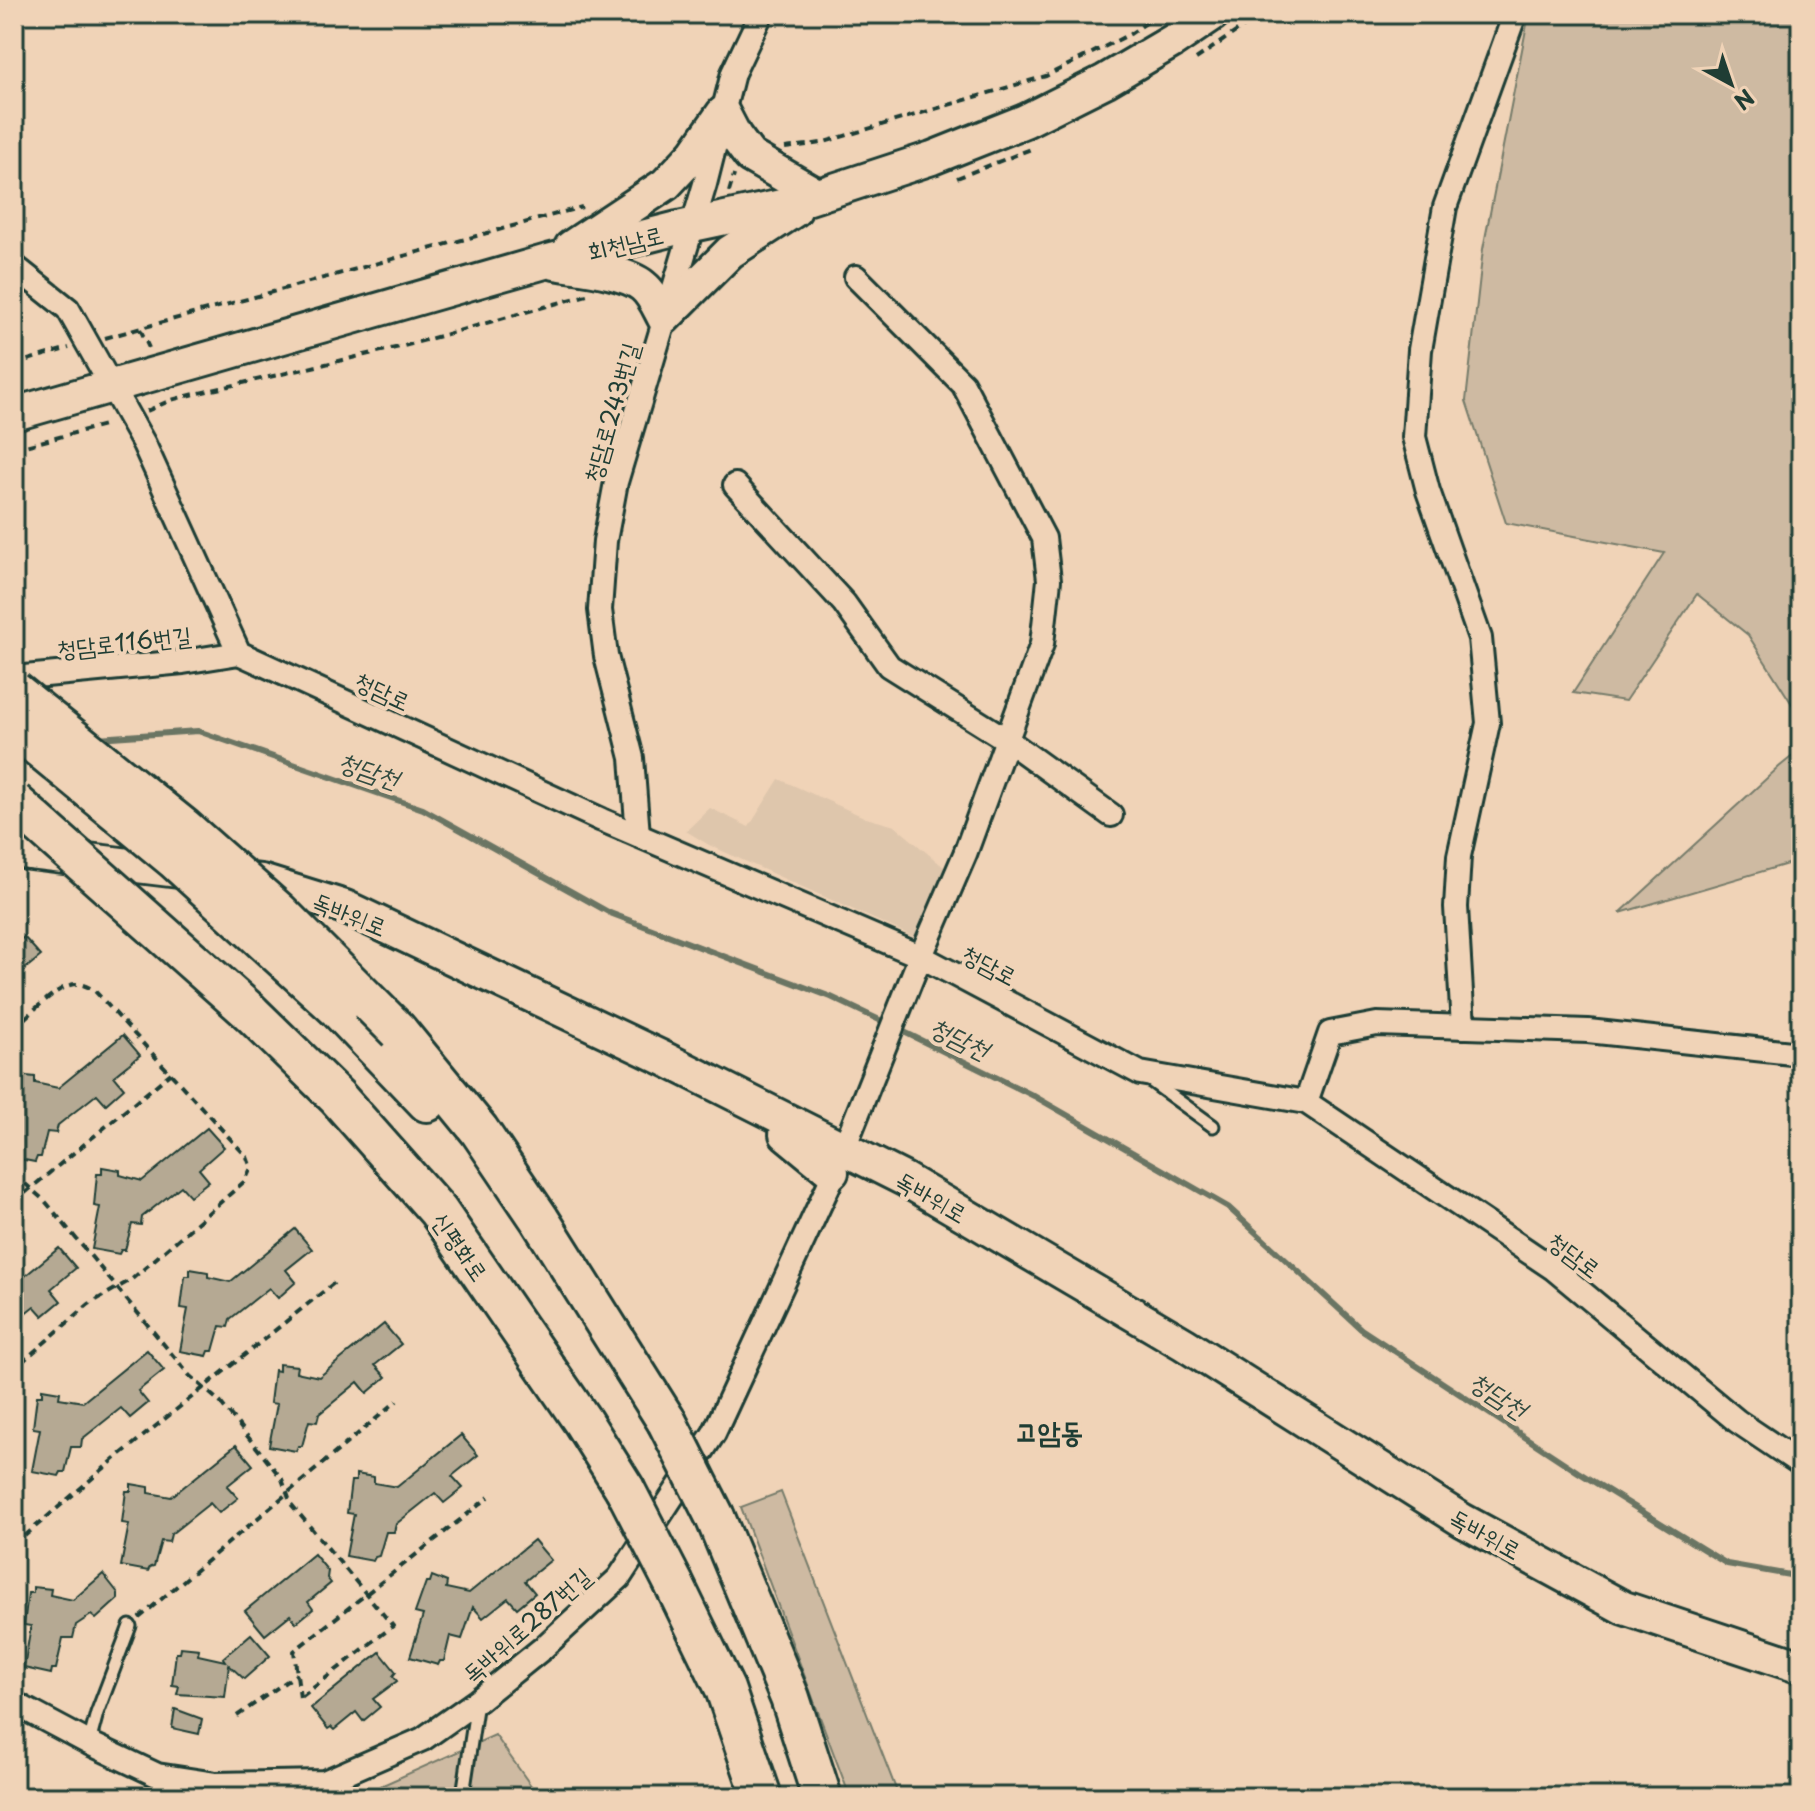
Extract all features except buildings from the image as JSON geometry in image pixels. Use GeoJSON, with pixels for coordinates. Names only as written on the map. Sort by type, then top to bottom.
{"type":"FeatureCollection","features":[{"type":"Feature","properties":{"kind":"highway"},"geometry":{"type":"LineString","coordinates":[[14,691],[196,838],[279,912],[398,1031],[479,1130],[540,1220],[667,1422],[715,1517],[790,1698],[822,1797]]}},
{"type":"Feature","properties":{"kind":"highway"},"geometry":{"type":"LineString","coordinates":[[14,727],[174,859],[338,1009],[540,1220]]}},
{"type":"Feature","properties":{"kind":"highway","name":"신평화로"},"geometry":{"type":"LineString","coordinates":[[14,802],[250,1012],[337,1097],[438,1211],[583,1422],[625,1489],[725,1689],[762,1797]]}},
{"type":"Feature","properties":{"kind":"main road","name":"회천남로"},"geometry":{"type":"LineString","coordinates":[[14,414],[548,261],[791,204],[932,158],[1025,121],[1105,81],[1213,14]]}},
{"type":"Feature","properties":{"kind":"main road"},"geometry":{"type":"LineString","coordinates":[[723,113],[750,156],[817,195],[730,252],[664,318],[642,284],[622,276],[548,261],[666,184],[695,153],[723,113]]}},
{"type":"Feature","properties":{"kind":"main road","name":"독바위로"},"geometry":{"type":"LineString","coordinates":[[14,851],[261,881],[345,907],[665,1059],[750,1103],[836,1165],[904,1179],[1184,1344],[1475,1528],[1624,1608],[1801,1667]]}},
{"type":"Feature","properties":{"kind":"street","name":"청담로243번길"},"geometry":{"type":"LineString","coordinates":[[638,835],[632,758],[606,656],[600,610],[605,541],[616,482],[705,184],[733,73],[761,14]]}},
{"type":"Feature","properties":{"kind":"street"},"geometry":{"type":"LineString","coordinates":[[1463,1027],[1456,907],[1459,856],[1488,723],[1480,638],[1428,491],[1414,437],[1420,350],[1445,207],[1515,14]]}},
{"type":"Feature","properties":{"kind":"street"},"geometry":{"type":"LineString","coordinates":[[14,266],[68,309],[144,444],[239,653]]}},
{"type":"Feature","properties":{"kind":"street"},"geometry":{"type":"LineString","coordinates":[[836,1165],[965,854],[1042,644],[1049,580],[1044,538],[963,384],[856,277]]}},
{"type":"Feature","properties":{"kind":"street"},"geometry":{"type":"LineString","coordinates":[[735,485],[844,603],[889,666],[1007,740],[1111,815]]}},
{"type":"Feature","properties":{"kind":"street","name":"청담로"},"geometry":{"type":"LineString","coordinates":[[239,653],[918,963],[1140,1073],[1306,1102],[1554,1269],[1737,1421],[1801,1464]]}},
{"type":"Feature","properties":{"kind":"street","name":"청담로116번길"},"geometry":{"type":"LineString","coordinates":[[14,678],[183,662],[239,653]]}},
{"type":"Feature","properties":{"kind":"street"},"geometry":{"type":"LineString","coordinates":[[1306,1102],[1330,1033],[1377,1024],[1588,1031],[1801,1054]]}},
{"type":"Feature","properties":{"kind":"street","name":"독바위로287번길"},"geometry":{"type":"LineString","coordinates":[[14,1703],[157,1775],[216,1784],[324,1782],[423,1739],[543,1648],[619,1578],[714,1433],[836,1165]]}},
{"type":"Feature","properties":{"kind":"lane"},"geometry":{"type":"LineString","coordinates":[[1140,1073],[1213,1126]]}},
{"type":"Feature","properties":{"kind":"lane"},"geometry":{"type":"LineString","coordinates":[[89,1743],[130,1626]]}},
{"type":"Feature","properties":{"kind":"lane"},"geometry":{"type":"LineString","coordinates":[[460,1797],[463,1795],[477,1701]]}},
{"type":"Feature","properties":{"kind":"path"},"geometry":{"type":"LineString","coordinates":[[781,148],[821,143],[1046,76],[1130,34],[1159,14]]}},
{"type":"Feature","properties":{"kind":"path"},"geometry":{"type":"LineString","coordinates":[[140,329],[584,206]]}},
{"type":"Feature","properties":{"kind":"path"},"geometry":{"type":"LineString","coordinates":[[171,400],[404,346],[590,294]]}},
{"type":"Feature","properties":{"kind":"path"},"geometry":{"type":"LineString","coordinates":[[14,364],[48,354]]}},
{"type":"Feature","properties":{"kind":"path"},"geometry":{"type":"LineString","coordinates":[[14,449],[109,424]]}},
{"type":"Feature","properties":{"kind":"path"},"geometry":{"type":"LineString","coordinates":[[14,1028],[60,989],[83,984],[94,990],[247,1157],[251,1168],[245,1181],[131,1280],[89,1304],[14,1369]]}},
{"type":"Feature","properties":{"kind":"path"},"geometry":{"type":"LineString","coordinates":[[14,1202],[171,1073]]}},
{"type":"Feature","properties":{"kind":"path"},"geometry":{"type":"LineString","coordinates":[[14,1174],[45,1201],[190,1376],[220,1402],[282,1479],[291,1504],[367,1596],[393,1626],[300,1698],[294,1651],[367,1596],[489,1497]]}},
{"type":"Feature","properties":{"kind":"path"},"geometry":{"type":"LineString","coordinates":[[14,1545],[334,1283]]}},
{"type":"Feature","properties":{"kind":"path"},"geometry":{"type":"LineString","coordinates":[[130,1626],[397,1401]]}},
{"type":"Feature","properties":{"kind":"path"},"geometry":{"type":"LineString","coordinates":[[237,1716],[297,1674]]}},
{"type":"Feature","properties":{"kind":"shaded area"},"geometry":{"type":"Polygon","coordinates":[[[1529,14],[1801,14],[1801,718],[1748,635],[1697,594],[1625,701],[1573,693],[1664,553],[1506,523],[1466,401],[1483,249],[1529,14]]]}},
{"type":"Feature","properties":{"kind":"shaded area"},"geometry":{"type":"Polygon","coordinates":[[[1801,749],[1801,860],[1620,913],[1779,767],[1801,749]]]}},
{"type":"Feature","properties":{"kind":"shaded area"},"geometry":{"type":"Polygon","coordinates":[[[779,779],[866,818],[895,826],[952,874],[914,937],[709,845],[686,831],[710,808],[749,827],[779,779]]]}},
{"type":"Feature","properties":{"kind":"shaded area"},"geometry":{"type":"Polygon","coordinates":[[[781,1492],[899,1797],[850,1797],[741,1507],[781,1492]]]}},
{"type":"Feature","properties":{"kind":"shaded area"},"geometry":{"type":"Polygon","coordinates":[[[495,1735],[539,1797],[356,1797],[495,1735]]]}},
{"type":"Feature","properties":{"kind":"waterway","name":"청담천"},"geometry":{"type":"LineString","coordinates":[[97,738],[198,731],[423,809],[610,913],[831,997],[888,1024]]}},
{"type":"Feature","properties":{"kind":"waterway","name":"청담천"},"geometry":{"type":"LineString","coordinates":[[898,1029],[1034,1096],[1228,1207],[1361,1329],[1578,1472],[1727,1564],[1801,1577]]}},
{"type":"Feature","properties":{"kind":"district","name":"고암동"},"geometry":{"type":"Point","coordinates":[1049,1430]}}]}
